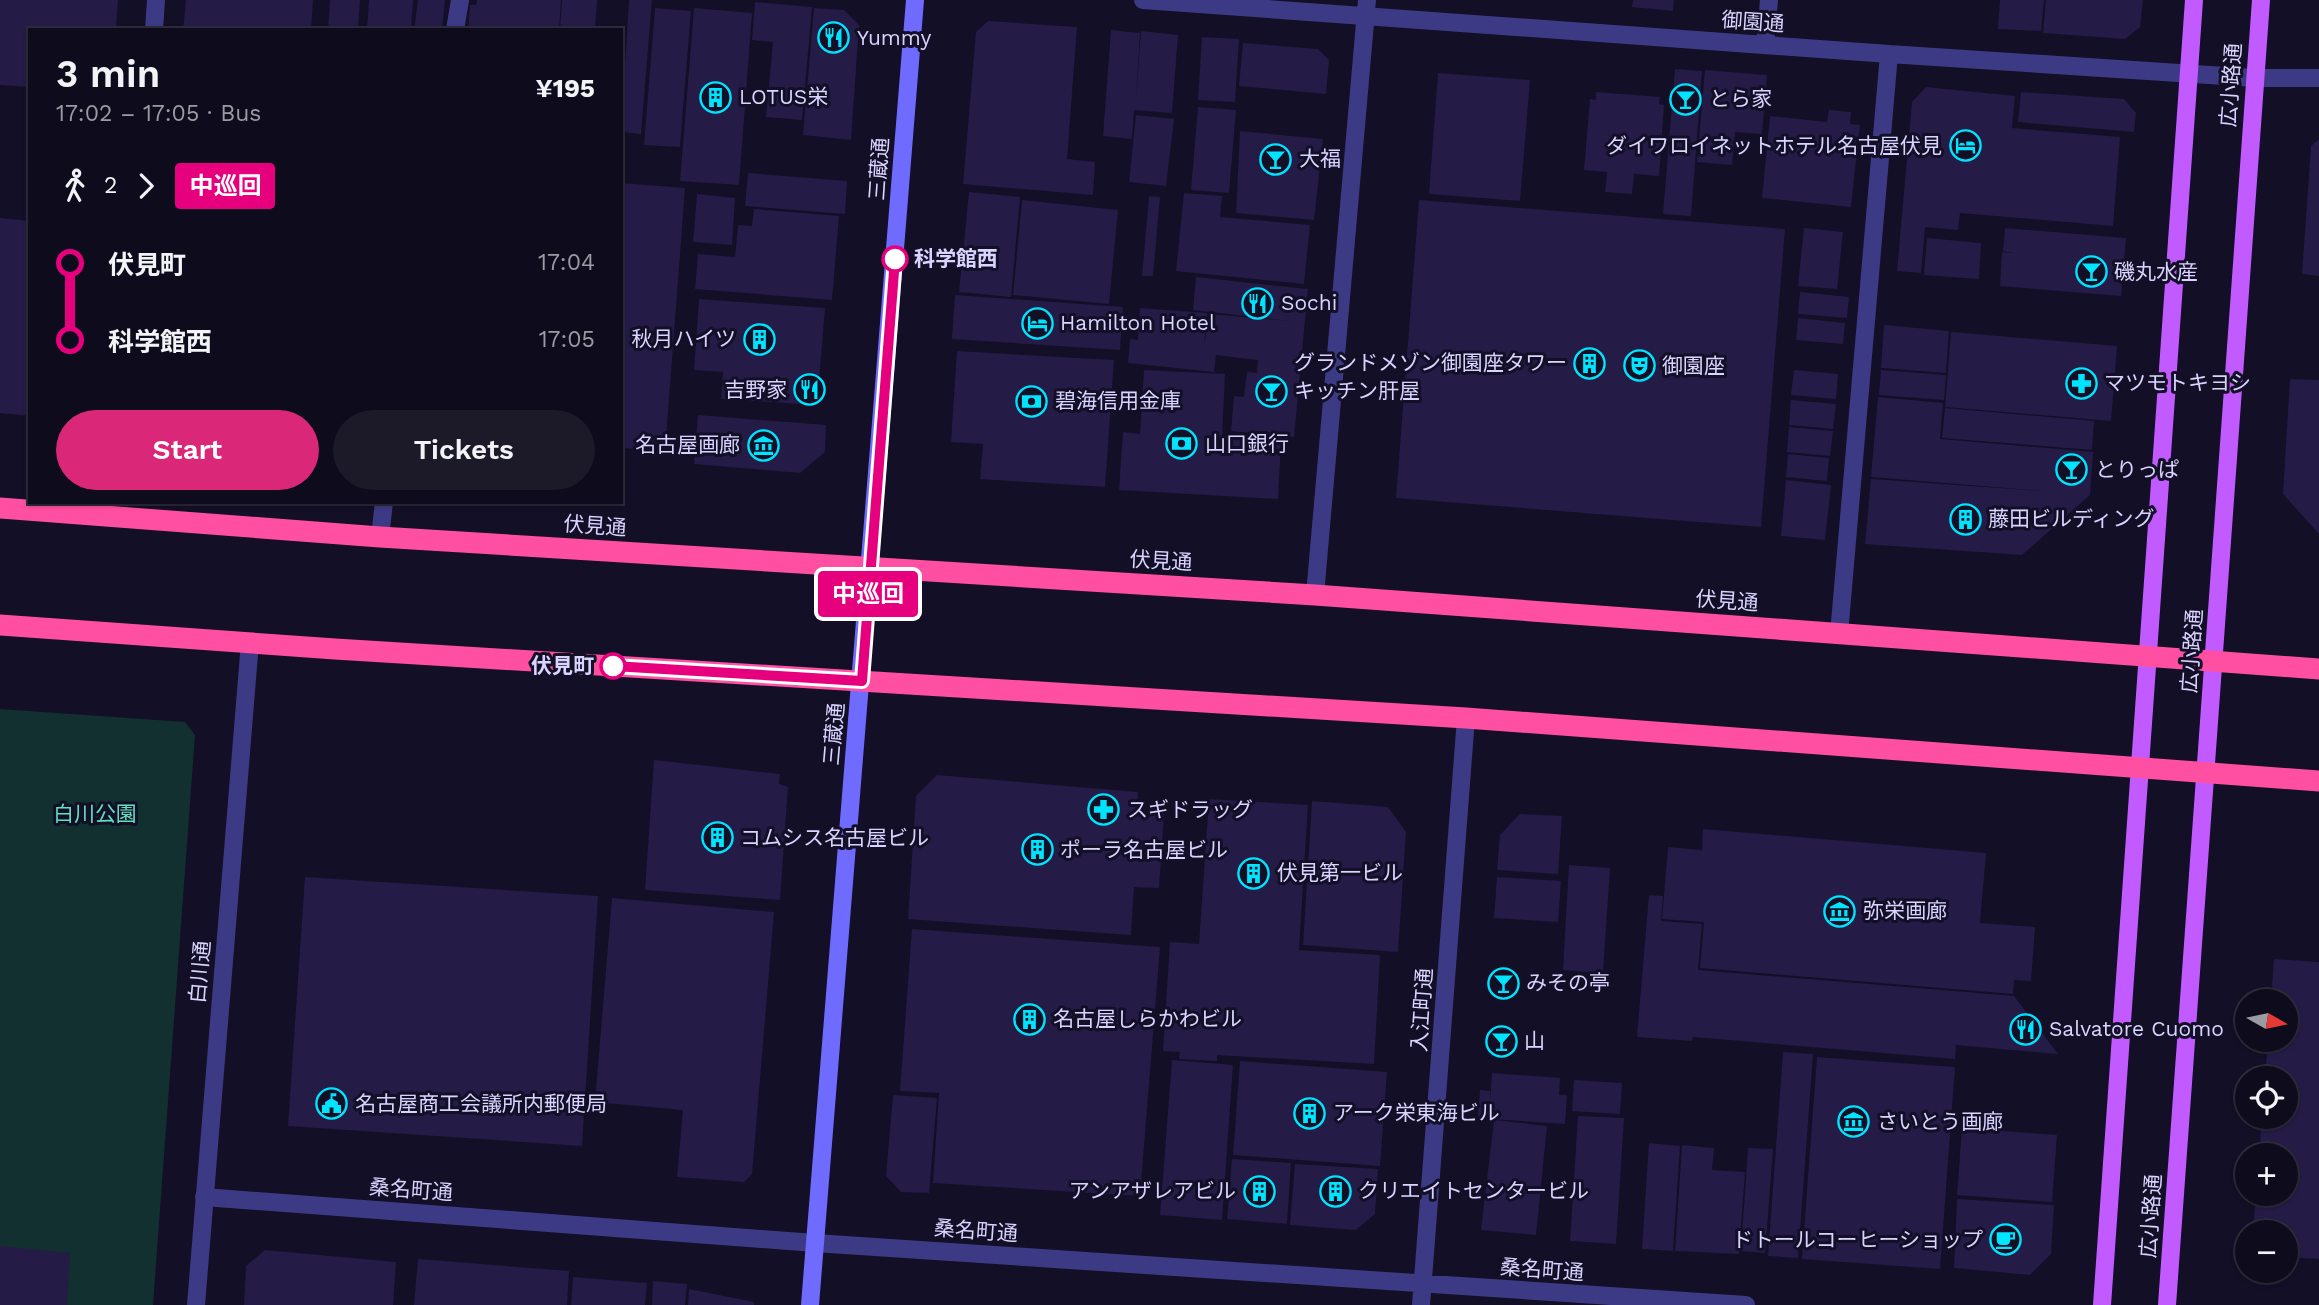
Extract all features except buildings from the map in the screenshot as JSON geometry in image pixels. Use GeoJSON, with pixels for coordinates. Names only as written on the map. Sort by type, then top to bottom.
{"type":"FeatureCollection","features":[{"type":"Feature","properties":{"kind":"highway","name":"伏見通"},"geometry":{"type":"LineString","coordinates":[[0,508],[114,509],[380,537],[1315,595],[2319,669]]}},
{"type":"Feature","properties":{"kind":"highway"},"geometry":{"type":"LineString","coordinates":[[0,625],[1466,718],[2319,781]]}},
{"type":"Feature","properties":{"kind":"main road","name":"広小路通"},"geometry":{"type":"LineString","coordinates":[[2102,1305],[2142,769],[2194,0]]}},
{"type":"Feature","properties":{"kind":"main road","name":"広小路通"},"geometry":{"type":"LineString","coordinates":[[2167,1305],[2261,0]]}},
{"type":"Feature","properties":{"kind":"street"},"geometry":{"type":"LineString","coordinates":[[154,28],[156,0]]}},
{"type":"Feature","properties":{"kind":"street"},"geometry":{"type":"LineString","coordinates":[[455,28],[460,0]]}},
{"type":"Feature","properties":{"kind":"street","name":"三蔵通"},"geometry":{"type":"LineString","coordinates":[[810,1305],[915,0]]}},
{"type":"Feature","properties":{"kind":"street","name":"御園通"},"geometry":{"type":"LineString","coordinates":[[1143,0],[1366,8],[1765,45],[2255,78],[2319,78]]}},
{"type":"Feature","properties":{"kind":"street"},"geometry":{"type":"LineString","coordinates":[[1765,45],[1769,0]]}},
{"type":"Feature","properties":{"kind":"street"},"geometry":{"type":"LineString","coordinates":[[1315,595],[1366,8]]}},
{"type":"Feature","properties":{"kind":"street"},"geometry":{"type":"LineString","coordinates":[[1839,634],[1889,54]]}},
{"type":"Feature","properties":{"kind":"street"},"geometry":{"type":"LineString","coordinates":[[380,537],[384,504]]}},
{"type":"Feature","properties":{"kind":"street","name":"白川通"},"geometry":{"type":"LineString","coordinates":[[196,1305],[250,642]]}},
{"type":"Feature","properties":{"kind":"street","name":"入江町通"},"geometry":{"type":"LineString","coordinates":[[1422,1305],[1466,718]]}},
{"type":"Feature","properties":{"kind":"street","name":"桑名町通"},"geometry":{"type":"LineString","coordinates":[[204,1197],[1423,1286],[1746,1305]]}},
{"type":"Feature","properties":{"kind":"green space","name":"白川公園"},"geometry":{"type":"Polygon","coordinates":[[[0,709],[185,722],[195,735],[153,1305],[0,1305],[0,709]]]}},
{"type":"Feature","properties":{"kind":"bus line","name":"中巡回"},"geometry":{"type":"LineString","coordinates":[[613,666],[862,681],[895,259]]}},
{"type":"Feature","properties":{"kind":"place","name":"Yummy"},"geometry":{"type":"Point","coordinates":[834,38]}},
{"type":"Feature","properties":{"kind":"place","name":"LOTUS栄"},"geometry":{"type":"Point","coordinates":[716,97]}},
{"type":"Feature","properties":{"kind":"place","name":"とら家"},"geometry":{"type":"Point","coordinates":[1686,99]}},
{"type":"Feature","properties":{"kind":"place","name":"ダイワロイネットホテル名古屋伏見"},"geometry":{"type":"Point","coordinates":[1965,146]}},
{"type":"Feature","properties":{"kind":"place","name":"大福"},"geometry":{"type":"Point","coordinates":[1276,159]}},
{"type":"Feature","properties":{"kind":"place","name":"科学館西"},"geometry":{"type":"Point","coordinates":[895,259]}},
{"type":"Feature","properties":{"kind":"place","name":"磯丸水産"},"geometry":{"type":"Point","coordinates":[2091,272]}},
{"type":"Feature","properties":{"kind":"place","name":"Sochi"},"geometry":{"type":"Point","coordinates":[1258,303]}},
{"type":"Feature","properties":{"kind":"place","name":"Hamilton Hotel"},"geometry":{"type":"Point","coordinates":[1037,323]}},
{"type":"Feature","properties":{"kind":"place","name":"秋月ハイツ"},"geometry":{"type":"Point","coordinates":[759,339]}},
{"type":"Feature","properties":{"kind":"place","name":"グランドメゾン御園座タワー"},"geometry":{"type":"Point","coordinates":[1590,363]}},
{"type":"Feature","properties":{"kind":"place","name":"御園座"},"geometry":{"type":"Point","coordinates":[1639,366]}},
{"type":"Feature","properties":{"kind":"place","name":"マツモトキヨシ"},"geometry":{"type":"Point","coordinates":[2081,383]}},
{"type":"Feature","properties":{"kind":"place","name":"吉野家"},"geometry":{"type":"Point","coordinates":[810,390]}},
{"type":"Feature","properties":{"kind":"place","name":"キッチン肝屋"},"geometry":{"type":"Point","coordinates":[1271,391]}},
{"type":"Feature","properties":{"kind":"place","name":"碧海信用金庫"},"geometry":{"type":"Point","coordinates":[1032,401]}},
{"type":"Feature","properties":{"kind":"place","name":"山口銀行"},"geometry":{"type":"Point","coordinates":[1182,444]}},
{"type":"Feature","properties":{"kind":"place","name":"名古屋画廊"},"geometry":{"type":"Point","coordinates":[763,445]}},
{"type":"Feature","properties":{"kind":"place","name":"とりっぱ"},"geometry":{"type":"Point","coordinates":[2072,470]}},
{"type":"Feature","properties":{"kind":"place","name":"藤田ビルディング"},"geometry":{"type":"Point","coordinates":[1965,519]}},
{"type":"Feature","properties":{"kind":"place","name":"伏見町"},"geometry":{"type":"Point","coordinates":[613,666]}},
{"type":"Feature","properties":{"kind":"place","name":"スギドラッグ"},"geometry":{"type":"Point","coordinates":[1104,810]}},
{"type":"Feature","properties":{"kind":"place","name":"コムシス名古屋ビル"},"geometry":{"type":"Point","coordinates":[717,838]}},
{"type":"Feature","properties":{"kind":"place","name":"ポーラ名古屋ビル"},"geometry":{"type":"Point","coordinates":[1037,850]}},
{"type":"Feature","properties":{"kind":"place","name":"伏見第一ビル"},"geometry":{"type":"Point","coordinates":[1254,873]}},
{"type":"Feature","properties":{"kind":"place","name":"弥栄画廊"},"geometry":{"type":"Point","coordinates":[1840,911]}},
{"type":"Feature","properties":{"kind":"place","name":"みその亭"},"geometry":{"type":"Point","coordinates":[1503,983]}},
{"type":"Feature","properties":{"kind":"place","name":"名古屋しらかわビル"},"geometry":{"type":"Point","coordinates":[1030,1019]}},
{"type":"Feature","properties":{"kind":"place","name":"Salvatore Cuomo"},"geometry":{"type":"Point","coordinates":[2026,1029]}},
{"type":"Feature","properties":{"kind":"place","name":"山"},"geometry":{"type":"Point","coordinates":[1501,1041]}},
{"type":"Feature","properties":{"kind":"place","name":"名古屋商工会議所内郵便局"},"geometry":{"type":"Point","coordinates":[332,1104]}},
{"type":"Feature","properties":{"kind":"place","name":"アーク栄東海ビル"},"geometry":{"type":"Point","coordinates":[1310,1113]}},
{"type":"Feature","properties":{"kind":"place","name":"さいとう画廊"},"geometry":{"type":"Point","coordinates":[1854,1122]}},
{"type":"Feature","properties":{"kind":"place","name":"アンアザレアビル"},"geometry":{"type":"Point","coordinates":[1259,1191]}},
{"type":"Feature","properties":{"kind":"place","name":"クリエイトセンタービル"},"geometry":{"type":"Point","coordinates":[1335,1191]}},
{"type":"Feature","properties":{"kind":"place","name":"ドトールコーヒーショップ"},"geometry":{"type":"Point","coordinates":[2006,1240]}}]}
